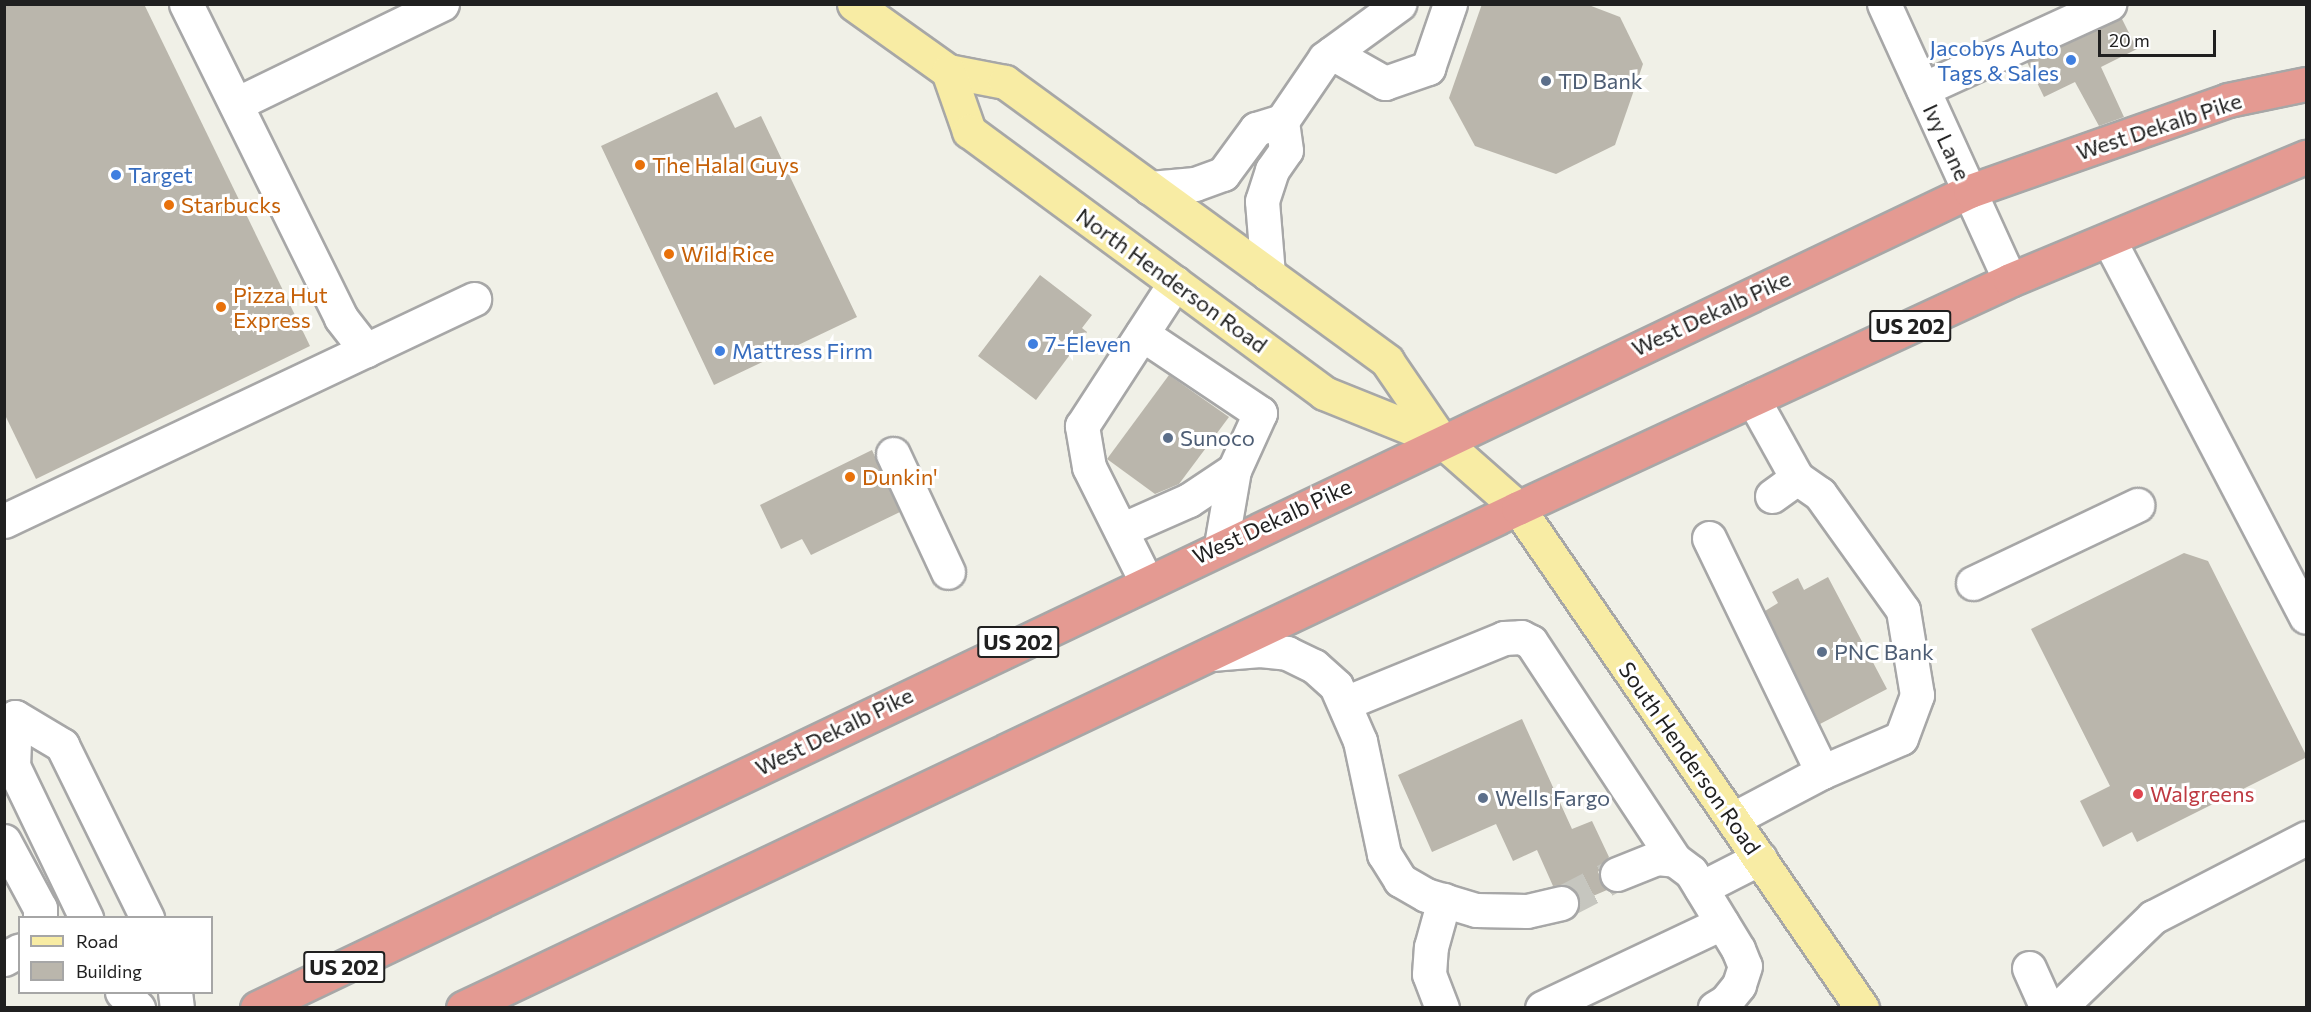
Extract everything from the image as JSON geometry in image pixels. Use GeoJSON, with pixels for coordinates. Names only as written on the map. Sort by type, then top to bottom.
{"type":"FeatureCollection","features":[{"type":"Feature","properties":{"kind":"highway","name":"West Dekalb Pike"},"geometry":{"type":"LineString","coordinates":[[257,1008],[1146,580],[1970,191],[2228,100],[2307,84]]}},
{"type":"Feature","properties":{"kind":"highway","name":"US 202"},"geometry":{"type":"LineString","coordinates":[[463,1008],[1518,508],[2010,280],[2307,157]]}},
{"type":"Feature","properties":{"kind":"highway"},"geometry":{"type":"LineString","coordinates":[[310,1008],[431,926]]}},
{"type":"Feature","properties":{"kind":"main road","name":"North Henderson Road"},"geometry":{"type":"LineString","coordinates":[[854,4],[948,71],[1005,82],[1386,361],[1441,440],[1518,508]]}},
{"type":"Feature","properties":{"kind":"main road","name":"North Henderson Road"},"geometry":{"type":"LineString","coordinates":[[948,71],[969,131],[1324,393],[1441,440]]}},
{"type":"Feature","properties":{"kind":"main road","name":"South Henderson Road"},"geometry":{"type":"LineString","coordinates":[[1518,508],[1862,1008]]}},
{"type":"Feature","properties":{"kind":"street"},"geometry":{"type":"LineString","coordinates":[[186,4],[341,318],[366,350]]}},
{"type":"Feature","properties":{"kind":"street"},"geometry":{"type":"LineString","coordinates":[[236,104],[442,4]]}},
{"type":"Feature","properties":{"kind":"street"},"geometry":{"type":"LineString","coordinates":[[1150,188],[1210,181],[1232,165],[1256,129],[1282,121],[1332,53],[1399,4]]}},
{"type":"Feature","properties":{"kind":"street"},"geometry":{"type":"LineString","coordinates":[[1332,53],[1385,83],[1428,68],[1450,4]]}},
{"type":"Feature","properties":{"kind":"street","name":"Ivy Lane"},"geometry":{"type":"LineString","coordinates":[[1884,4],[2010,280]]}},
{"type":"Feature","properties":{"kind":"street"},"geometry":{"type":"LineString","coordinates":[[1923,89],[2109,4]]}},
{"type":"Feature","properties":{"kind":"street"},"geometry":{"type":"LineString","coordinates":[[1268,274],[1262,201],[1272,170],[1286,150],[1282,121]]}},
{"type":"Feature","properties":{"kind":"street"},"geometry":{"type":"LineString","coordinates":[[2109,240],[2307,617]]}},
{"type":"Feature","properties":{"kind":"street"},"geometry":{"type":"LineString","coordinates":[[1146,580],[1089,467],[1082,426],[1175,283]]}},
{"type":"Feature","properties":{"kind":"street"},"geometry":{"type":"LineString","coordinates":[[4,521],[474,299]]}},
{"type":"Feature","properties":{"kind":"street"},"geometry":{"type":"LineString","coordinates":[[1142,334],[1260,413],[1234,470],[1221,545]]}},
{"type":"Feature","properties":{"kind":"street"},"geometry":{"type":"LineString","coordinates":[[1733,819],[1822,772],[1901,738],[1917,695],[1903,610],[1820,494],[1785,487],[1754,399]]}},
{"type":"Feature","properties":{"kind":"street"},"geometry":{"type":"LineString","coordinates":[[893,454],[948,572]]}},
{"type":"Feature","properties":{"kind":"street"},"geometry":{"type":"LineString","coordinates":[[1120,530],[1189,500],[1234,470]]}},
{"type":"Feature","properties":{"kind":"street"},"geometry":{"type":"LineString","coordinates":[[1973,583],[2137,505]]}},
{"type":"Feature","properties":{"kind":"street"},"geometry":{"type":"LineString","coordinates":[[1709,538],[1822,772]]}},
{"type":"Feature","properties":{"kind":"street"},"geometry":{"type":"LineString","coordinates":[[1345,703],[1504,638],[1521,637],[1531,642],[1676,860],[1691,872],[1722,923],[1744,966],[1739,985],[1715,1008]]}},
{"type":"Feature","properties":{"kind":"street"},"geometry":{"type":"LineString","coordinates":[[1210,654],[1260,650],[1287,653],[1314,666],[1336,686],[1360,741],[1384,854],[1400,880],[1444,900],[1502,913],[1561,903]]}},
{"type":"Feature","properties":{"kind":"street"},"geometry":{"type":"LineString","coordinates":[[10,719],[13,766],[85,916]]}},
{"type":"Feature","properties":{"kind":"street"},"geometry":{"type":"LineString","coordinates":[[10,719],[62,745],[146,916]]}},
{"type":"Feature","properties":{"kind":"street"},"geometry":{"type":"LineString","coordinates":[[2059,1008],[2154,917],[2307,838]]}},
{"type":"Feature","properties":{"kind":"street"},"geometry":{"type":"LineString","coordinates":[[4,841],[40,908],[40,916]]}},
{"type":"Feature","properties":{"kind":"street"},"geometry":{"type":"LineString","coordinates":[[1617,874],[1657,858],[1676,860]]}},
{"type":"Feature","properties":{"kind":"street"},"geometry":{"type":"LineString","coordinates":[[1701,888],[1760,858]]}},
{"type":"Feature","properties":{"kind":"street"},"geometry":{"type":"LineString","coordinates":[[1442,1008],[1429,974],[1431,947],[1444,900]]}},
{"type":"Feature","properties":{"kind":"street"},"geometry":{"type":"LineString","coordinates":[[1542,1008],[1722,923]]}},
{"type":"Feature","properties":{"kind":"street"},"geometry":{"type":"LineString","coordinates":[[2029,968],[2047,1008]]}},
{"type":"Feature","properties":{"kind":"street"},"geometry":{"type":"LineString","coordinates":[[123,994],[138,1008]]}},
{"type":"Feature","properties":{"kind":"building","name":"Target"},"geometry":{"type":"Polygon","coordinates":[[[4,4],[144,4],[310,346],[36,479],[4,413],[4,4]]]}},
{"type":"Feature","properties":{"kind":"building","name":"TD Bank"},"geometry":{"type":"Polygon","coordinates":[[[1482,4],[1586,4],[1620,17],[1643,64],[1615,145],[1556,174],[1475,146],[1449,98],[1482,4]]]}},
{"type":"Feature","properties":{"kind":"building","name":"Jacobys Auto Tags & Sales"},"geometry":{"type":"Polygon","coordinates":[[[2121,17],[2137,49],[2101,67],[2124,117],[2099,126],[2075,82],[2044,97],[2027,62],[2121,17]]]}},
{"type":"Feature","properties":{"kind":"building"},"geometry":{"type":"Polygon","coordinates":[[[717,92],[735,128],[761,116],[857,317],[714,385],[601,146],[717,92]]]}},
{"type":"Feature","properties":{"kind":"building","name":"7-Eleven"},"geometry":{"type":"Polygon","coordinates":[[[1040,275],[1092,315],[1082,328],[1087,332],[1036,400],[978,356],[1040,275]]]}},
{"type":"Feature","properties":{"kind":"building","name":"Sunoco"},"geometry":{"type":"Polygon","coordinates":[[[1169,375],[1229,417],[1179,484],[1155,494],[1107,459],[1169,375]]]}},
{"type":"Feature","properties":{"kind":"building","name":"Dunkin'"},"geometry":{"type":"Polygon","coordinates":[[[872,450],[900,512],[811,555],[802,539],[781,549],[760,505],[872,450]]]}},
{"type":"Feature","properties":{"kind":"building","name":"Walgreens"},"geometry":{"type":"Polygon","coordinates":[[[2184,553],[2208,561],[2307,757],[2137,842],[2132,832],[2103,847],[2080,801],[2110,786],[2031,629],[2184,553]]]}},
{"type":"Feature","properties":{"kind":"building","name":"PNC Bank"},"geometry":{"type":"Polygon","coordinates":[[[1828,577],[1887,689],[1820,724],[1765,611],[1778,603],[1772,592],[1798,578],[1804,590],[1828,577]]]}},
{"type":"Feature","properties":{"kind":"building","name":"Wells Fargo"},"geometry":{"type":"Polygon","coordinates":[[[1522,719],[1572,829],[1592,821],[1609,857],[1598,872],[1607,890],[1579,902],[1574,890],[1566,885],[1553,886],[1537,850],[1513,861],[1496,824],[1432,852],[1398,775],[1522,719]]]}},
{"type":"Feature","properties":{"kind":"tunnel"},"geometry":{"type":"LineString","coordinates":[[1561,903],[1617,874]]}},
{"type":"Feature","properties":{"kind":"place","name":"Jacobys Auto Tags & Sales"},"geometry":{"type":"Point","coordinates":[2071,60]}},
{"type":"Feature","properties":{"kind":"place","name":"TD Bank"},"geometry":{"type":"Point","coordinates":[1546,81]}},
{"type":"Feature","properties":{"kind":"place","name":"The Halal Guys"},"geometry":{"type":"Point","coordinates":[640,165]}},
{"type":"Feature","properties":{"kind":"place","name":"Target"},"geometry":{"type":"Point","coordinates":[116,175]}},
{"type":"Feature","properties":{"kind":"place","name":"Starbucks"},"geometry":{"type":"Point","coordinates":[169,205]}},
{"type":"Feature","properties":{"kind":"place","name":"Wild Rice"},"geometry":{"type":"Point","coordinates":[669,254]}},
{"type":"Feature","properties":{"kind":"place","name":"Pizza Hut Express"},"geometry":{"type":"Point","coordinates":[221,307]}},
{"type":"Feature","properties":{"kind":"place","name":"7-Eleven"},"geometry":{"type":"Point","coordinates":[1033,344]}},
{"type":"Feature","properties":{"kind":"place","name":"Mattress Firm"},"geometry":{"type":"Point","coordinates":[720,351]}},
{"type":"Feature","properties":{"kind":"place","name":"Sunoco"},"geometry":{"type":"Point","coordinates":[1168,438]}},
{"type":"Feature","properties":{"kind":"place","name":"Dunkin'"},"geometry":{"type":"Point","coordinates":[850,477]}},
{"type":"Feature","properties":{"kind":"place","name":"PNC Bank"},"geometry":{"type":"Point","coordinates":[1822,652]}},
{"type":"Feature","properties":{"kind":"place","name":"Walgreens"},"geometry":{"type":"Point","coordinates":[2138,794]}},
{"type":"Feature","properties":{"kind":"place","name":"Wells Fargo"},"geometry":{"type":"Point","coordinates":[1483,798]}}]}
